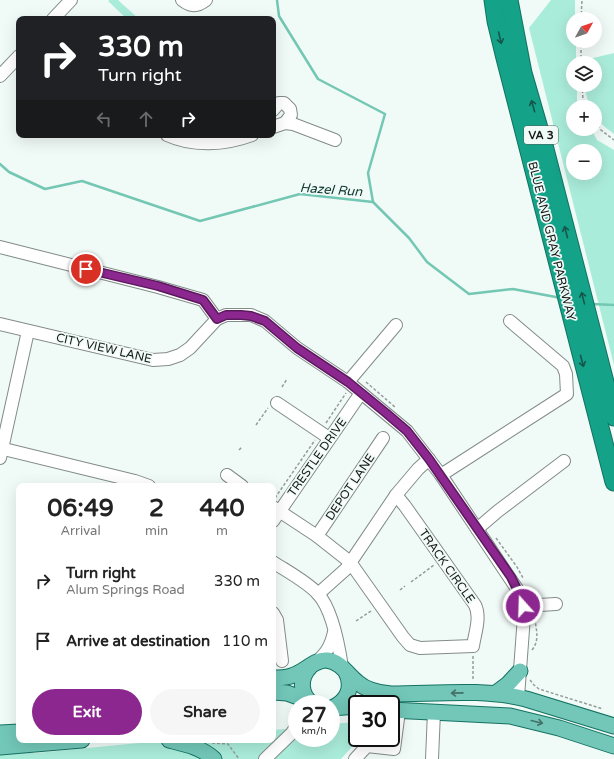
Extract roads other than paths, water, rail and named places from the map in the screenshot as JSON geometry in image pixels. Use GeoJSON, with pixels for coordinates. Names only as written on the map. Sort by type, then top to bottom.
{"type":"FeatureCollection","features":[{"type":"Feature","properties":{"kind":"highway","name":"BLUE AND GRAY PARKWAY"},"geometry":{"type":"LineString","coordinates":[[493,0],[496,21],[505,58],[614,482]]}},
{"type":"Feature","properties":{"kind":"highway","name":"BLUE AND GRAY PARKWAY"},"geometry":{"type":"LineString","coordinates":[[509,0],[523,73],[614,417]]}},
{"type":"Feature","properties":{"kind":"main road"},"geometry":{"type":"LineString","coordinates":[[276,678],[291,676],[312,665],[326,660],[336,663],[363,686],[380,693],[496,693],[518,697],[614,726]]}},
{"type":"Feature","properties":{"kind":"main road"},"geometry":{"type":"LineString","coordinates":[[304,695],[302,683],[304,675],[312,665]]}},
{"type":"Feature","properties":{"kind":"main road"},"geometry":{"type":"LineString","coordinates":[[340,703],[349,692],[350,681],[344,669]]}},
{"type":"Feature","properties":{"kind":"main road"},"geometry":{"type":"LineString","coordinates":[[496,693],[508,684],[525,675]]}},
{"type":"Feature","properties":{"kind":"main road"},"geometry":{"type":"LineString","coordinates":[[276,692],[292,695]]}},
{"type":"Feature","properties":{"kind":"main road"},"geometry":{"type":"LineString","coordinates":[[499,715],[505,714],[513,709],[518,697]]}},
{"type":"Feature","properties":{"kind":"main road"},"geometry":{"type":"LineString","coordinates":[[400,711],[517,717],[559,728],[614,746]]}},
{"type":"Feature","properties":{"kind":"main road"},"geometry":{"type":"LineString","coordinates":[[0,733],[16,732]]}},
{"type":"Feature","properties":{"kind":"main road"},"geometry":{"type":"LineString","coordinates":[[0,747],[47,743]]}},
{"type":"Feature","properties":{"kind":"main road"},"geometry":{"type":"LineString","coordinates":[[179,743],[196,748],[214,759]]}},
{"type":"Feature","properties":{"kind":"street"},"geometry":{"type":"LineString","coordinates":[[182,0],[188,4],[195,5],[200,5],[206,0]]}},
{"type":"Feature","properties":{"kind":"street"},"geometry":{"type":"LineString","coordinates":[[0,76],[16,59]]}},
{"type":"Feature","properties":{"kind":"street"},"geometry":{"type":"LineString","coordinates":[[276,106],[279,103],[284,103],[290,109],[291,115],[286,123]]}},
{"type":"Feature","properties":{"kind":"street"},"geometry":{"type":"LineString","coordinates":[[276,126],[286,123],[293,124],[335,140]]}},
{"type":"Feature","properties":{"kind":"street"},"geometry":{"type":"LineString","coordinates":[[175,138],[183,141],[192,139],[215,143],[228,142],[242,138]]}},
{"type":"Feature","properties":{"kind":"street"},"geometry":{"type":"LineString","coordinates":[[0,247],[158,286],[203,300],[217,319],[226,315],[241,315],[251,316],[265,321],[297,348],[361,393],[407,431],[441,475],[511,577],[517,589],[523,606],[524,616],[525,675],[518,697]]}},
{"type":"Feature","properties":{"kind":"street","name":"CITY VIEW LANE"},"geometry":{"type":"LineString","coordinates":[[0,324],[153,360],[168,359],[180,355],[190,348],[217,319]]}},
{"type":"Feature","properties":{"kind":"street"},"geometry":{"type":"LineString","coordinates":[[441,475],[566,394],[566,374],[563,366],[510,321]]}},
{"type":"Feature","properties":{"kind":"street"},"geometry":{"type":"LineString","coordinates":[[348,385],[396,325]]}},
{"type":"Feature","properties":{"kind":"street"},"geometry":{"type":"LineString","coordinates":[[28,331],[1,451],[141,483]]}},
{"type":"Feature","properties":{"kind":"street","name":"TRESTLE DRIVE"},"geometry":{"type":"LineString","coordinates":[[276,508],[323,437],[361,393]]}},
{"type":"Feature","properties":{"kind":"street"},"geometry":{"type":"LineString","coordinates":[[272,405],[323,437]]}},
{"type":"Feature","properties":{"kind":"street","name":"DEPOT LANE"},"geometry":{"type":"LineString","coordinates":[[317,536],[382,438]]}},
{"type":"Feature","properties":{"kind":"street"},"geometry":{"type":"LineString","coordinates":[[318,594],[342,573],[396,495],[418,469],[429,459]]}},
{"type":"Feature","properties":{"kind":"street"},"geometry":{"type":"LineString","coordinates":[[478,529],[498,511],[564,461]]}},
{"type":"Feature","properties":{"kind":"street"},"geometry":{"type":"LineString","coordinates":[[227,475],[238,483]]}},
{"type":"Feature","properties":{"kind":"street","name":"TRACK CIRCLE"},"geometry":{"type":"LineString","coordinates":[[350,562],[410,645],[420,648],[473,646],[478,618],[477,609],[468,594],[396,495]]}},
{"type":"Feature","properties":{"kind":"street"},"geometry":{"type":"LineString","coordinates":[[276,511],[317,536],[350,562]]}},
{"type":"Feature","properties":{"kind":"street"},"geometry":{"type":"LineString","coordinates":[[276,564],[318,594],[329,614],[339,645],[344,669]]}},
{"type":"Feature","properties":{"kind":"street"},"geometry":{"type":"LineString","coordinates":[[523,606],[556,604]]}},
{"type":"Feature","properties":{"kind":"street"},"geometry":{"type":"LineString","coordinates":[[276,618],[282,660]]}},
{"type":"Feature","properties":{"kind":"street"},"geometry":{"type":"LineString","coordinates":[[312,665],[324,655],[329,648],[332,643],[334,632]]}},
{"type":"Feature","properties":{"kind":"street"},"geometry":{"type":"LineString","coordinates":[[432,759],[434,712]]}},
{"type":"Feature","properties":{"kind":"street"},"geometry":{"type":"LineString","coordinates":[[265,759],[288,736]]}},
{"type":"Feature","properties":{"kind":"street"},"geometry":{"type":"LineString","coordinates":[[356,759],[367,746],[394,754]]}},
{"type":"Feature","properties":{"kind":"waterway"},"geometry":{"type":"LineString","coordinates":[[277,0],[279,16],[318,79],[385,114],[368,173],[373,202]]}},
{"type":"Feature","properties":{"kind":"waterway","name":"Hazel Run"},"geometry":{"type":"LineString","coordinates":[[0,164],[9,172],[45,189],[82,181],[200,221],[300,194],[373,202],[409,238],[427,262],[469,294],[513,289],[561,298]]}},
{"type":"Feature","properties":{"kind":"waterway","name":"Hazel Run"},"geometry":{"type":"LineString","coordinates":[[592,304],[614,305]]}}]}
